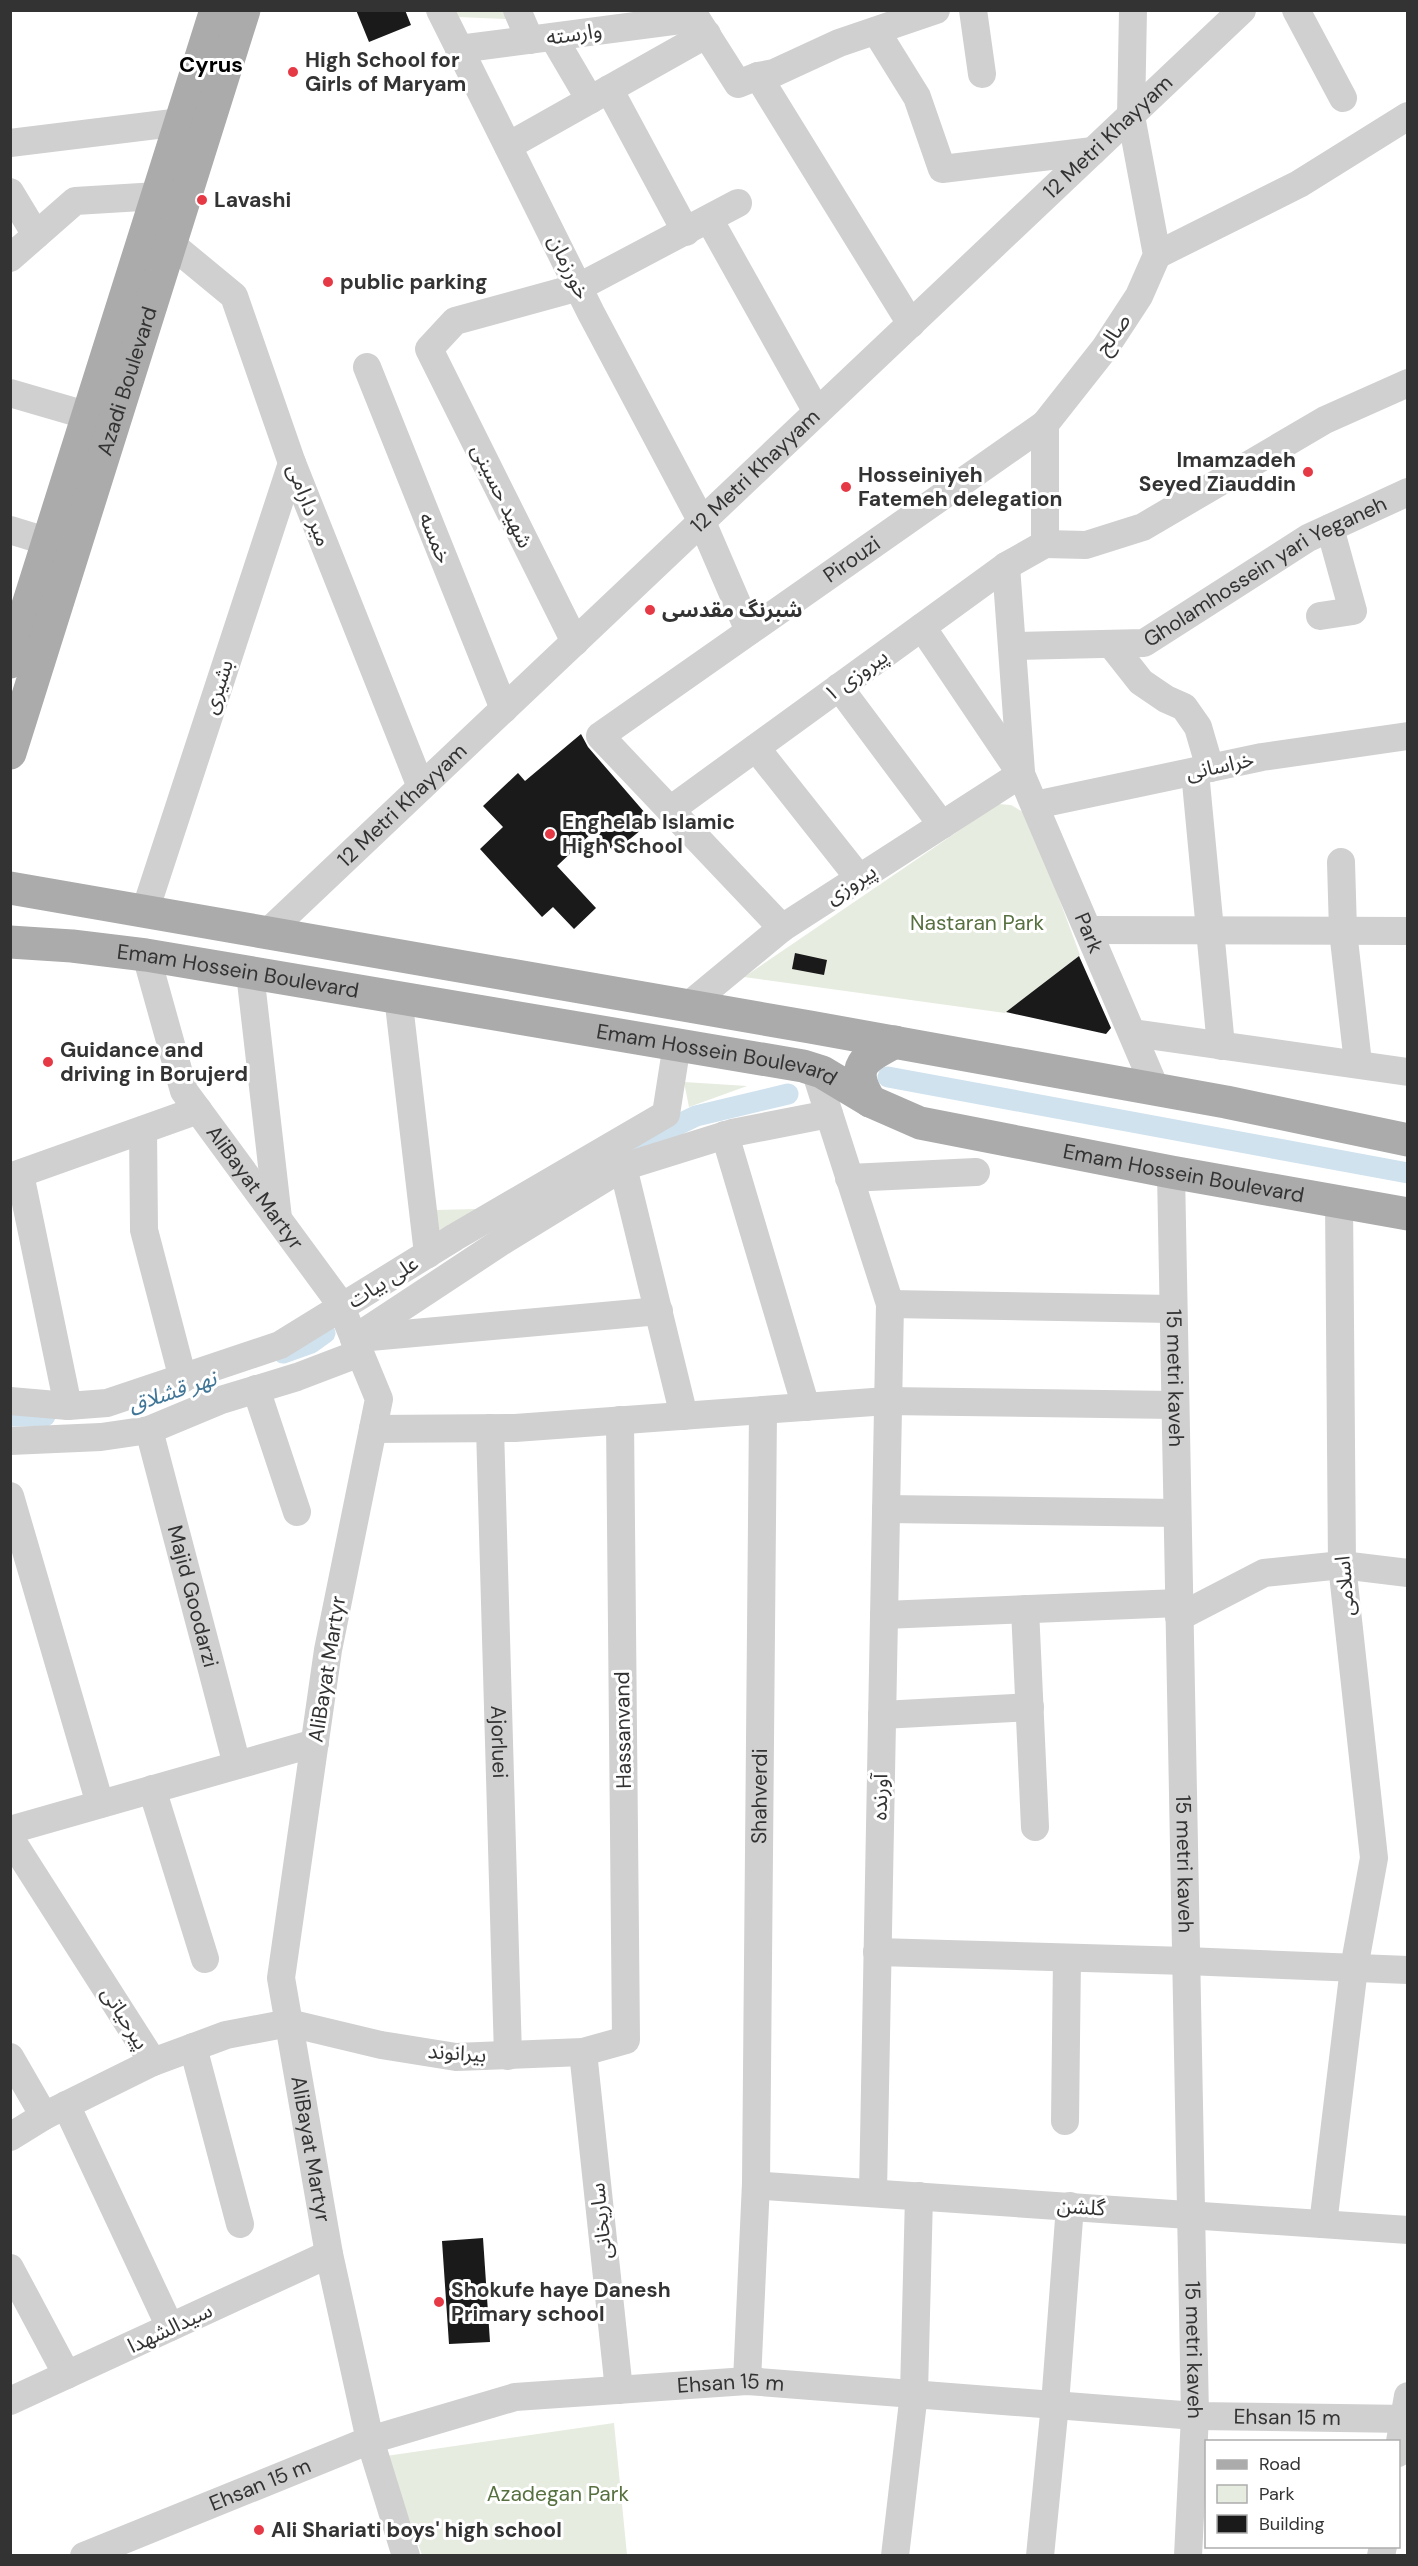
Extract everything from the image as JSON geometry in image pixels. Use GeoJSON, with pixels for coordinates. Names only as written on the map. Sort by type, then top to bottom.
{"type":"FeatureCollection","features":[{"type":"Feature","properties":{"kind":"main road","name":"Azadi Boulevard"},"geometry":{"type":"LineString","coordinates":[[10,662],[216,10]]}},
{"type":"Feature","properties":{"kind":"main road","name":"Azadi Boulevard"},"geometry":{"type":"LineString","coordinates":[[10,753],[244,10]]}},
{"type":"Feature","properties":{"kind":"main road","name":"Emam Hossein Boulevard"},"geometry":{"type":"LineString","coordinates":[[10,888],[895,1042],[1156,1090],[1407,1140]]}},
{"type":"Feature","properties":{"kind":"main road","name":"Emam Hossein Boulevard"},"geometry":{"type":"LineString","coordinates":[[10,942],[72,946],[146,955],[803,1066],[815,1070],[870,1101],[920,1123],[1171,1172],[1339,1200],[1407,1214]]}},
{"type":"Feature","properties":{"kind":"main road"},"geometry":{"type":"LineString","coordinates":[[815,1028],[826,1036],[833,1050],[830,1058],[815,1070]]}},
{"type":"Feature","properties":{"kind":"main road"},"geometry":{"type":"LineString","coordinates":[[870,1101],[860,1080],[863,1063],[868,1057],[895,1042]]}},
{"type":"Feature","properties":{"kind":"street","name":"خورزمان"},"geometry":{"type":"LineString","coordinates":[[440,10],[579,287],[702,522],[749,631]]}},
{"type":"Feature","properties":{"kind":"street"},"geometry":{"type":"LineString","coordinates":[[517,10],[541,38],[600,94],[697,225],[817,412]]}},
{"type":"Feature","properties":{"kind":"street"},"geometry":{"type":"LineString","coordinates":[[508,146],[600,94],[702,21],[738,84],[758,76],[774,73],[839,43],[936,10]]}},
{"type":"Feature","properties":{"kind":"street"},"geometry":{"type":"LineString","coordinates":[[973,10],[982,74]]}},
{"type":"Feature","properties":{"kind":"street"},"geometry":{"type":"LineString","coordinates":[[1133,10],[1131,116],[1157,255],[1299,184],[1407,116]]}},
{"type":"Feature","properties":{"kind":"street","name":"12 Metri Khayyam"},"geometry":{"type":"LineString","coordinates":[[267,933],[1242,10]]}},
{"type":"Feature","properties":{"kind":"street"},"geometry":{"type":"LineString","coordinates":[[1296,10],[1343,98]]}},
{"type":"Feature","properties":{"kind":"street","name":"وارسته"},"geometry":{"type":"LineString","coordinates":[[459,49],[702,21]]}},
{"type":"Feature","properties":{"kind":"street"},"geometry":{"type":"LineString","coordinates":[[876,31],[917,97],[942,169],[1093,151]]}},
{"type":"Feature","properties":{"kind":"street"},"geometry":{"type":"LineString","coordinates":[[758,76],[911,324]]}},
{"type":"Feature","properties":{"kind":"street"},"geometry":{"type":"LineString","coordinates":[[10,143],[181,122]]}},
{"type":"Feature","properties":{"kind":"street"},"geometry":{"type":"LineString","coordinates":[[10,192],[36,235]]}},
{"type":"Feature","properties":{"kind":"street"},"geometry":{"type":"LineString","coordinates":[[10,258],[75,201],[158,196]]}},
{"type":"Feature","properties":{"kind":"street"},"geometry":{"type":"LineString","coordinates":[[579,287],[738,203]]}},
{"type":"Feature","properties":{"kind":"street","name":"میر دارامی"},"geometry":{"type":"LineString","coordinates":[[171,244],[234,296],[292,462],[421,787]]}},
{"type":"Feature","properties":{"kind":"street","name":"صالح"},"geometry":{"type":"LineString","coordinates":[[1045,424],[1105,348],[1139,296],[1157,255]]}},
{"type":"Feature","properties":{"kind":"street","name":"شهید حسینی"},"geometry":{"type":"LineString","coordinates":[[575,642],[429,350],[455,321],[579,287]]}},
{"type":"Feature","properties":{"kind":"street","name":"خمسه"},"geometry":{"type":"LineString","coordinates":[[367,367],[504,709]]}},
{"type":"Feature","properties":{"kind":"street"},"geometry":{"type":"LineString","coordinates":[[1045,424],[1045,544],[1086,545],[1143,527],[1325,420],[1407,383]]}},
{"type":"Feature","properties":{"kind":"street"},"geometry":{"type":"LineString","coordinates":[[10,393],[89,416]]}},
{"type":"Feature","properties":{"kind":"street","name":"Pirouzi"},"geometry":{"type":"LineString","coordinates":[[670,810],[600,736],[1045,424]]}},
{"type":"Feature","properties":{"kind":"street","name":"بشیری"},"geometry":{"type":"LineString","coordinates":[[145,911],[292,462]]}},
{"type":"Feature","properties":{"kind":"street","name":"Gholamhossein yari Yeganeh"},"geometry":{"type":"LineString","coordinates":[[1012,646],[1144,643],[1308,538],[1407,492]]}},
{"type":"Feature","properties":{"kind":"street"},"geometry":{"type":"LineString","coordinates":[[1320,616],[1353,611],[1330,528]]}},
{"type":"Feature","properties":{"kind":"street"},"geometry":{"type":"LineString","coordinates":[[10,530],[49,542]]}},
{"type":"Feature","properties":{"kind":"street","name":"پیروزی ۱"},"geometry":{"type":"LineString","coordinates":[[670,810],[1006,566],[1045,544]]}},
{"type":"Feature","properties":{"kind":"street"},"geometry":{"type":"LineString","coordinates":[[1006,566],[1021,774]]}},
{"type":"Feature","properties":{"kind":"street"},"geometry":{"type":"LineString","coordinates":[[922,627],[1021,774]]}},
{"type":"Feature","properties":{"kind":"street"},"geometry":{"type":"LineString","coordinates":[[1111,644],[1140,682],[1166,699],[1184,707],[1198,727],[1210,931],[1221,1046]]}},
{"type":"Feature","properties":{"kind":"street"},"geometry":{"type":"LineString","coordinates":[[839,687],[942,825]]}},
{"type":"Feature","properties":{"kind":"street","name":"خراسانی"},"geometry":{"type":"LineString","coordinates":[[1035,805],[1262,757],[1407,736]]}},
{"type":"Feature","properties":{"kind":"street"},"geometry":{"type":"LineString","coordinates":[[756,748],[859,878]]}},
{"type":"Feature","properties":{"kind":"street","name":"Park"},"geometry":{"type":"LineString","coordinates":[[1021,774],[1090,930],[1156,1090]]}},
{"type":"Feature","properties":{"kind":"street","name":"پیروزی"},"geometry":{"type":"LineString","coordinates":[[688,1005],[782,928],[1021,774]]}},
{"type":"Feature","properties":{"kind":"street"},"geometry":{"type":"LineString","coordinates":[[670,810],[782,928]]}},
{"type":"Feature","properties":{"kind":"street"},"geometry":{"type":"LineString","coordinates":[[1341,862],[1343,931],[1358,1063]]}},
{"type":"Feature","properties":{"kind":"street"},"geometry":{"type":"LineString","coordinates":[[1090,930],[1407,931]]}},
{"type":"Feature","properties":{"kind":"street","name":"AliBayat Martyr"},"geometry":{"type":"LineString","coordinates":[[146,955],[184,1091],[342,1308],[379,1400],[328,1650],[281,1978],[329,2254],[370,2440],[406,2556]]}},
{"type":"Feature","properties":{"kind":"street"},"geometry":{"type":"LineString","coordinates":[[250,973],[279,1220]]}},
{"type":"Feature","properties":{"kind":"street"},"geometry":{"type":"LineString","coordinates":[[398,996],[428,1254]]}},
{"type":"Feature","properties":{"kind":"street"},"geometry":{"type":"LineString","coordinates":[[1133,1033],[1407,1071]]}},
{"type":"Feature","properties":{"kind":"street","name":"علی بیات"},"geometry":{"type":"LineString","coordinates":[[10,1401],[68,1406],[107,1403],[280,1345],[428,1254],[666,1114],[677,1044]]}},
{"type":"Feature","properties":{"kind":"street","name":"آورنده"},"geometry":{"type":"LineString","coordinates":[[815,1070],[890,1304],[873,2193]]}},
{"type":"Feature","properties":{"kind":"street"},"geometry":{"type":"LineString","coordinates":[[68,1406],[15,1176],[198,1110]]}},
{"type":"Feature","properties":{"kind":"street","name":"علی بیات"},"geometry":{"type":"LineString","coordinates":[[357,1346],[504,1240],[623,1167],[725,1135],[829,1114]]}},
{"type":"Feature","properties":{"kind":"street"},"geometry":{"type":"LineString","coordinates":[[143,1130],[144,1230],[183,1379]]}},
{"type":"Feature","properties":{"kind":"street"},"geometry":{"type":"LineString","coordinates":[[725,1135],[806,1407]]}},
{"type":"Feature","properties":{"kind":"street"},"geometry":{"type":"LineString","coordinates":[[623,1167],[684,1416]]}},
{"type":"Feature","properties":{"kind":"street"},"geometry":{"type":"LineString","coordinates":[[849,1178],[976,1172]]}},
{"type":"Feature","properties":{"kind":"street","name":"15 metri kaveh"},"geometry":{"type":"LineString","coordinates":[[1171,1172],[1195,2416],[1188,2556]]}},
{"type":"Feature","properties":{"kind":"street","name":"اسلامی"},"geometry":{"type":"LineString","coordinates":[[1323,2224],[1354,1968],[1374,1858],[1342,1566],[1339,1200]]}},
{"type":"Feature","properties":{"kind":"street"},"geometry":{"type":"LineString","coordinates":[[890,1304],[1172,1309]]}},
{"type":"Feature","properties":{"kind":"street"},"geometry":{"type":"LineString","coordinates":[[10,1441],[100,1437],[149,1430],[221,1400],[297,1377],[357,1346],[659,1311]]}},
{"type":"Feature","properties":{"kind":"street"},"geometry":{"type":"LineString","coordinates":[[256,1389],[297,1512]]}},
{"type":"Feature","properties":{"kind":"street"},"geometry":{"type":"LineString","coordinates":[[373,1429],[490,1428],[887,1401],[1174,1405]]}},
{"type":"Feature","properties":{"kind":"street","name":"Shahverdi"},"geometry":{"type":"LineString","coordinates":[[747,2381],[756,2183],[763,1410]]}},
{"type":"Feature","properties":{"kind":"street","name":"Hassanvand"},"geometry":{"type":"LineString","coordinates":[[620,1420],[626,2040]]}},
{"type":"Feature","properties":{"kind":"street","name":"Ajorluei"},"geometry":{"type":"LineString","coordinates":[[490,1428],[508,2056]]}},
{"type":"Feature","properties":{"kind":"street","name":"Majid Goodarzi"},"geometry":{"type":"LineString","coordinates":[[149,1430],[237,1765]]}},
{"type":"Feature","properties":{"kind":"street"},"geometry":{"type":"LineString","coordinates":[[10,1496],[100,1804]]}},
{"type":"Feature","properties":{"kind":"street"},"geometry":{"type":"LineString","coordinates":[[886,1509],[1177,1513]]}},
{"type":"Feature","properties":{"kind":"street"},"geometry":{"type":"LineString","coordinates":[[884,1615],[1025,1609],[1179,1610],[1264,1573],[1342,1566],[1407,1573]]}},
{"type":"Feature","properties":{"kind":"street"},"geometry":{"type":"LineString","coordinates":[[1025,1609],[1035,1827]]}},
{"type":"Feature","properties":{"kind":"street"},"geometry":{"type":"LineString","coordinates":[[882,1715],[1030,1707]]}},
{"type":"Feature","properties":{"kind":"street"},"geometry":{"type":"LineString","coordinates":[[10,1830],[315,1743]]}},
{"type":"Feature","properties":{"kind":"street"},"geometry":{"type":"LineString","coordinates":[[152,1789],[206,1959]]}},
{"type":"Feature","properties":{"kind":"street","name":"پیرحیاتی"},"geometry":{"type":"LineString","coordinates":[[10,1838],[153,2062],[55,2110],[10,2138]]}},
{"type":"Feature","properties":{"kind":"street"},"geometry":{"type":"LineString","coordinates":[[877,1952],[1407,1970]]}},
{"type":"Feature","properties":{"kind":"street"},"geometry":{"type":"LineString","coordinates":[[1065,2121],[1067,1958]]}},
{"type":"Feature","properties":{"kind":"street"},"geometry":{"type":"LineString","coordinates":[[153,2062],[226,2035],[288,2023]]}},
{"type":"Feature","properties":{"kind":"street","name":"بیرانوند"},"geometry":{"type":"LineString","coordinates":[[288,2023],[381,2045],[456,2056],[583,2052],[626,2040]]}},
{"type":"Feature","properties":{"kind":"street"},"geometry":{"type":"LineString","coordinates":[[194,2047],[240,2224]]}},
{"type":"Feature","properties":{"kind":"street","name":"ساریخانی"},"geometry":{"type":"LineString","coordinates":[[583,2052],[619,2390]]}},
{"type":"Feature","properties":{"kind":"street"},"geometry":{"type":"LineString","coordinates":[[10,2057],[55,2110],[170,2327]]}},
{"type":"Feature","properties":{"kind":"street","name":"گلشن"},"geometry":{"type":"LineString","coordinates":[[756,2183],[765,2186],[1407,2230]]}},
{"type":"Feature","properties":{"kind":"street"},"geometry":{"type":"LineString","coordinates":[[896,2556],[914,2393],[919,2196]]}},
{"type":"Feature","properties":{"kind":"street"},"geometry":{"type":"LineString","coordinates":[[1040,2556],[1055,2404],[1070,2206]]}},
{"type":"Feature","properties":{"kind":"street","name":"سیدالشهدا"},"geometry":{"type":"LineString","coordinates":[[10,2401],[329,2254]]}},
{"type":"Feature","properties":{"kind":"street"},"geometry":{"type":"LineString","coordinates":[[10,2268],[67,2375]]}},
{"type":"Feature","properties":{"kind":"street","name":"Ehsan 15 m"},"geometry":{"type":"LineString","coordinates":[[84,2556],[370,2440],[515,2397],[747,2381],[1195,2416],[1406,2411]]}},
{"type":"Feature","properties":{"kind":"street"},"geometry":{"type":"LineString","coordinates":[[1400,2442],[1406,2411]]}},
{"type":"Feature","properties":{"kind":"green space"},"geometry":{"type":"Polygon","coordinates":[[[454,11],[503,11],[506,19],[457,17],[454,11]]]}},
{"type":"Feature","properties":{"kind":"green space","name":"Nastaran Park"},"geometry":{"type":"Polygon","coordinates":[[[998,804],[1011,805],[1023,812],[1035,834],[1080,955],[1005,1013],[744,977],[998,804]]]}},
{"type":"Feature","properties":{"kind":"green space"},"geometry":{"type":"Polygon","coordinates":[[[684,1082],[747,1086],[689,1107],[684,1082]]]}},
{"type":"Feature","properties":{"kind":"green space"},"geometry":{"type":"Polygon","coordinates":[[[479,1209],[439,1230],[435,1210],[479,1209]]]}},
{"type":"Feature","properties":{"kind":"green space","name":"Azadegan Park"},"geometry":{"type":"Polygon","coordinates":[[[614,2423],[627,2555],[422,2555],[386,2456],[614,2423]]]}},
{"type":"Feature","properties":{"kind":"building"},"geometry":{"type":"Polygon","coordinates":[[[356,10],[405,10],[411,25],[369,42],[356,10]]]}},
{"type":"Feature","properties":{"kind":"building"},"geometry":{"type":"Polygon","coordinates":[[[581,734],[588,747],[652,821],[614,852],[595,830],[557,866],[596,908],[574,929],[553,907],[542,917],[480,849],[503,827],[483,806],[518,773],[525,781],[581,734]]]}},
{"type":"Feature","properties":{"kind":"building"},"geometry":{"type":"Polygon","coordinates":[[[795,953],[827,960],[824,975],[792,969],[795,953]]]}},
{"type":"Feature","properties":{"kind":"building"},"geometry":{"type":"Polygon","coordinates":[[[1079,956],[1111,1028],[1106,1034],[1006,1012],[1079,956]]]}},
{"type":"Feature","properties":{"kind":"building"},"geometry":{"type":"Polygon","coordinates":[[[483,2238],[490,2342],[449,2344],[442,2241],[483,2238]]]}},
{"type":"Feature","properties":{"kind":"waterway"},"geometry":{"type":"LineString","coordinates":[[888,1077],[1408,1173]]}},
{"type":"Feature","properties":{"kind":"waterway"},"geometry":{"type":"LineString","coordinates":[[638,1144],[696,1116],[788,1094]]}},
{"type":"Feature","properties":{"kind":"waterway","name":"نهر قشلاق"},"geometry":{"type":"LineString","coordinates":[[283,1353],[311,1343],[325,1333]]}},
{"type":"Feature","properties":{"kind":"waterway","name":"نهر قشلاق"},"geometry":{"type":"LineString","coordinates":[[10,1416],[45,1416]]}},
{"type":"Feature","properties":{"kind":"place","name":"High School for Girls of Maryam"},"geometry":{"type":"Point","coordinates":[293,72]}},
{"type":"Feature","properties":{"kind":"place","name":"Lavashi"},"geometry":{"type":"Point","coordinates":[202,200]}},
{"type":"Feature","properties":{"kind":"place","name":"public parking"},"geometry":{"type":"Point","coordinates":[328,282]}},
{"type":"Feature","properties":{"kind":"place","name":"Imamzadeh Seyed Ziauddin"},"geometry":{"type":"Point","coordinates":[1308,472]}},
{"type":"Feature","properties":{"kind":"place","name":"Hosseiniyeh Fatemeh delegation"},"geometry":{"type":"Point","coordinates":[846,487]}},
{"type":"Feature","properties":{"kind":"place","name":"شبرنگ مقدسی"},"geometry":{"type":"Point","coordinates":[650,610]}},
{"type":"Feature","properties":{"kind":"place","name":"Enghelab Islamic High School"},"geometry":{"type":"Point","coordinates":[550,834]}},
{"type":"Feature","properties":{"kind":"place","name":"Guidance and driving in Borujerd"},"geometry":{"type":"Point","coordinates":[48,1062]}},
{"type":"Feature","properties":{"kind":"place","name":"Shokufe haye Danesh Primary school"},"geometry":{"type":"Point","coordinates":[439,2302]}},
{"type":"Feature","properties":{"kind":"place","name":"Ali Shariati boys' high school"},"geometry":{"type":"Point","coordinates":[259,2530]}},
{"type":"Feature","properties":{"kind":"district","name":"Cyrus"},"geometry":{"type":"Point","coordinates":[211,64]}}]}
